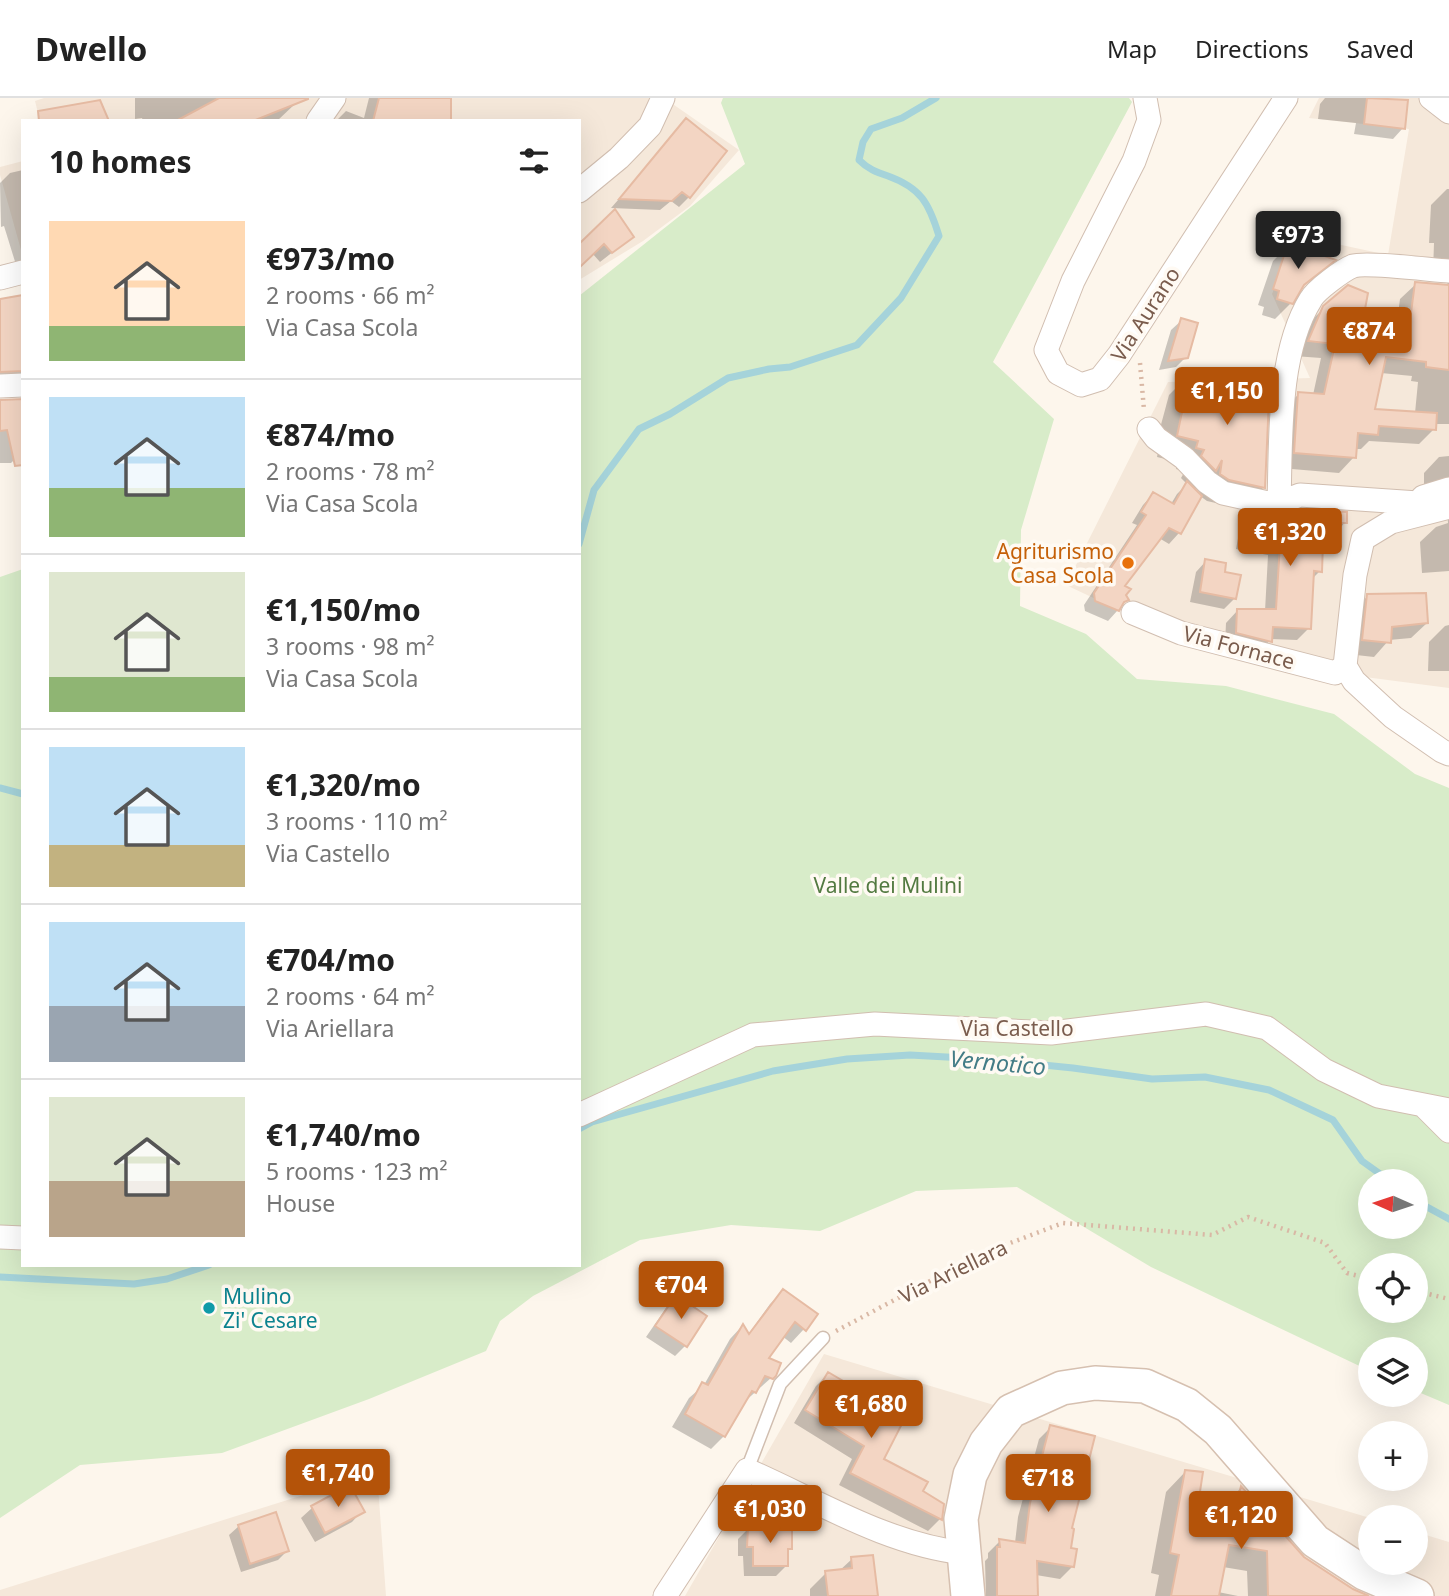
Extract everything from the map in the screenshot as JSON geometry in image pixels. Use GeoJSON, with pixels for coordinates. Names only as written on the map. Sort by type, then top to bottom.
{"type":"FeatureCollection","features":[{"type":"Feature","properties":{"kind":"main road"},"geometry":{"type":"LineString","coordinates":[[968,1596],[961,1519],[970,1475],[986,1443],[1011,1411],[1062,1388],[1095,1383],[1145,1386],[1187,1405],[1218,1430],[1315,1541],[1364,1573],[1417,1596]]}},
{"type":"Feature","properties":{"kind":"street"},"geometry":{"type":"LineString","coordinates":[[319,119],[334,98]]}},
{"type":"Feature","properties":{"kind":"street"},"geometry":{"type":"LineString","coordinates":[[581,189],[619,158],[650,126],[663,98]]}},
{"type":"Feature","properties":{"kind":"street","name":"Via Aurano"},"geometry":{"type":"LineString","coordinates":[[1145,98],[1149,120],[1134,161],[1073,281],[1046,349],[1058,373],[1081,385],[1100,379],[1119,355],[1286,98]]}},
{"type":"Feature","properties":{"kind":"street"},"geometry":{"type":"LineString","coordinates":[[1431,98],[1449,112]]}},
{"type":"Feature","properties":{"kind":"street"},"geometry":{"type":"LineString","coordinates":[[1279,503],[1282,409],[1288,371],[1302,316],[1312,295],[1354,266],[1449,271]]}},
{"type":"Feature","properties":{"kind":"street"},"geometry":{"type":"LineString","coordinates":[[0,278],[21,273]]}},
{"type":"Feature","properties":{"kind":"street"},"geometry":{"type":"LineString","coordinates":[[0,386],[21,385]]}},
{"type":"Feature","properties":{"kind":"street"},"geometry":{"type":"LineString","coordinates":[[1149,429],[1162,443],[1184,458],[1207,482],[1223,493],[1268,503],[1279,503],[1300,495],[1411,511],[1449,507]]}},
{"type":"Feature","properties":{"kind":"street"},"geometry":{"type":"LineString","coordinates":[[1449,489],[1423,497],[1411,511],[1363,539],[1355,575],[1345,666],[1354,681],[1393,717],[1449,754]]}},
{"type":"Feature","properties":{"kind":"street","name":"Via Fornace"},"geometry":{"type":"LineString","coordinates":[[1133,613],[1181,633],[1335,673],[1345,666]]}},
{"type":"Feature","properties":{"kind":"street","name":"Via Castello"},"geometry":{"type":"LineString","coordinates":[[581,1114],[753,1035],[875,1024],[1051,1033],[1206,1014],[1267,1028],[1324,1070],[1378,1096],[1449,1110]]}},
{"type":"Feature","properties":{"kind":"street"},"geometry":{"type":"LineString","coordinates":[[1422,1103],[1449,1131]]}},
{"type":"Feature","properties":{"kind":"street"},"geometry":{"type":"LineString","coordinates":[[0,1237],[21,1238]]}},
{"type":"Feature","properties":{"kind":"street"},"geometry":{"type":"LineString","coordinates":[[665,1596],[747,1470],[885,1533],[934,1549],[964,1553]]}},
{"type":"Feature","properties":{"kind":"lane"},"geometry":{"type":"LineString","coordinates":[[747,1470],[780,1384],[823,1338]]}},
{"type":"Feature","properties":{"kind":"path"},"geometry":{"type":"LineString","coordinates":[[1140,324],[1140,373],[1149,429]]}},
{"type":"Feature","properties":{"kind":"path","name":"Via Ariellara"},"geometry":{"type":"LineString","coordinates":[[823,1338],[981,1254],[1063,1223],[1212,1235],[1248,1217],[1325,1243],[1347,1273],[1358,1276]]}},
{"type":"Feature","properties":{"kind":"path"},"geometry":{"type":"LineString","coordinates":[[1428,1294],[1449,1299]]}},
{"type":"Feature","properties":{"kind":"shaded area"},"geometry":{"type":"Polygon","coordinates":[[[44,98],[664,98],[739,150],[690,206],[643,241],[581,279],[581,119],[40,119],[35,101],[44,98]]]}},
{"type":"Feature","properties":{"kind":"shaded area"},"geometry":{"type":"Polygon","coordinates":[[[1319,98],[1449,98],[1449,688],[1319,671],[1176,637],[1066,585],[1168,382],[1310,378],[1272,294],[1295,235],[1388,255],[1409,129],[1309,118],[1319,98]]]}},
{"type":"Feature","properties":{"kind":"shaded area"},"geometry":{"type":"Polygon","coordinates":[[[21,162],[21,250],[0,175],[0,167],[21,162]]]}},
{"type":"Feature","properties":{"kind":"shaded area"},"geometry":{"type":"Polygon","coordinates":[[[824,1354],[1358,1514],[1358,1575],[1428,1575],[1428,1536],[1449,1542],[1449,1596],[685,1596],[824,1354]]]}},
{"type":"Feature","properties":{"kind":"shaded area"},"geometry":{"type":"Polygon","coordinates":[[[377,1472],[386,1596],[0,1596],[0,1590],[377,1472]]]}},
{"type":"Feature","properties":{"kind":"green space","name":"Valle dei Mulini"},"geometry":{"type":"Polygon","coordinates":[[[723,98],[1129,98],[1132,102],[993,362],[1054,419],[1021,530],[1020,606],[1086,634],[1137,679],[1226,686],[1334,714],[1415,774],[1449,788],[1449,1405],[1428,1396],[1428,1337],[1358,1337],[1358,1365],[1151,1267],[1017,1187],[916,1191],[820,1231],[731,1225],[640,1240],[533,1296],[500,1321],[486,1351],[369,1399],[222,1453],[80,1465],[0,1518],[0,577],[21,570],[21,1267],[581,1267],[581,294],[745,164],[721,103],[723,98]]]}},
{"type":"Feature","properties":{"kind":"building"},"geometry":{"type":"Polygon","coordinates":[[[219,98],[308,98],[258,119],[180,119],[219,98]]]}},
{"type":"Feature","properties":{"kind":"building"},"geometry":{"type":"Polygon","coordinates":[[[379,98],[451,98],[451,119],[374,119],[379,98]]]}},
{"type":"Feature","properties":{"kind":"building"},"geometry":{"type":"Polygon","coordinates":[[[1367,98],[1408,100],[1405,129],[1364,124],[1367,98]]]}},
{"type":"Feature","properties":{"kind":"building"},"geometry":{"type":"Polygon","coordinates":[[[100,100],[108,119],[39,119],[38,111],[100,100]]]}},
{"type":"Feature","properties":{"kind":"building"},"geometry":{"type":"Polygon","coordinates":[[[686,118],[727,151],[690,198],[682,192],[672,201],[619,199],[686,118]]]}},
{"type":"Feature","properties":{"kind":"building"},"geometry":{"type":"Polygon","coordinates":[[[615,209],[634,237],[612,253],[604,244],[581,266],[581,242],[615,209]]]}},
{"type":"Feature","properties":{"kind":"building"},"geometry":{"type":"Polygon","coordinates":[[[1288,243],[1336,260],[1304,285],[1293,304],[1277,299],[1279,291],[1273,289],[1288,243]]]}},
{"type":"Feature","properties":{"kind":"building"},"geometry":{"type":"Polygon","coordinates":[[[1415,282],[1449,285],[1449,370],[1426,367],[1426,362],[1386,357],[1375,409],[1437,413],[1436,430],[1379,426],[1378,435],[1358,433],[1356,458],[1294,453],[1298,392],[1324,394],[1335,344],[1308,341],[1323,306],[1348,285],[1368,293],[1365,309],[1411,313],[1415,282]]]}},
{"type":"Feature","properties":{"kind":"building"},"geometry":{"type":"Polygon","coordinates":[[[21,295],[21,371],[0,372],[0,299],[21,295]]]}},
{"type":"Feature","properties":{"kind":"building"},"geometry":{"type":"Polygon","coordinates":[[[1181,318],[1198,323],[1188,358],[1168,361],[1181,318]]]}},
{"type":"Feature","properties":{"kind":"building"},"geometry":{"type":"Polygon","coordinates":[[[1190,372],[1247,384],[1247,394],[1269,399],[1265,488],[1229,480],[1220,474],[1222,460],[1216,471],[1201,456],[1204,450],[1196,448],[1198,441],[1177,436],[1190,372]]]}},
{"type":"Feature","properties":{"kind":"building"},"geometry":{"type":"Polygon","coordinates":[[[21,399],[21,465],[15,466],[7,430],[0,431],[0,400],[21,399]]]}},
{"type":"Feature","properties":{"kind":"building"},"geometry":{"type":"Polygon","coordinates":[[[1187,481],[1202,496],[1181,534],[1169,528],[1125,586],[1131,589],[1126,595],[1129,600],[1124,602],[1119,611],[1095,601],[1094,593],[1146,515],[1141,512],[1153,492],[1174,504],[1187,481]]]}},
{"type":"Feature","properties":{"kind":"building"},"geometry":{"type":"Polygon","coordinates":[[[1302,509],[1347,512],[1347,523],[1333,523],[1334,542],[1323,542],[1322,572],[1314,571],[1311,629],[1273,627],[1272,642],[1236,633],[1237,609],[1276,609],[1280,544],[1247,538],[1251,514],[1279,517],[1302,509]]]}},
{"type":"Feature","properties":{"kind":"building"},"geometry":{"type":"Polygon","coordinates":[[[1205,559],[1226,563],[1225,572],[1241,575],[1236,599],[1200,592],[1205,559]]]}},
{"type":"Feature","properties":{"kind":"building"},"geometry":{"type":"Polygon","coordinates":[[[1426,593],[1428,623],[1392,627],[1391,643],[1362,640],[1367,594],[1426,593]]]}},
{"type":"Feature","properties":{"kind":"building"},"geometry":{"type":"Polygon","coordinates":[[[783,1289],[818,1314],[806,1331],[795,1322],[769,1358],[781,1363],[776,1376],[773,1379],[765,1376],[756,1393],[752,1391],[725,1437],[685,1414],[702,1382],[708,1385],[743,1324],[749,1334],[783,1289]]]}},
{"type":"Feature","properties":{"kind":"building"},"geometry":{"type":"Polygon","coordinates":[[[676,1295],[707,1316],[687,1347],[655,1326],[676,1295]]]}},
{"type":"Feature","properties":{"kind":"building"},"geometry":{"type":"Polygon","coordinates":[[[828,1372],[884,1405],[885,1403],[907,1414],[884,1459],[928,1482],[923,1491],[944,1504],[942,1520],[850,1473],[864,1446],[805,1410],[828,1372]]]}},
{"type":"Feature","properties":{"kind":"building"},"geometry":{"type":"Polygon","coordinates":[[[1050,1425],[1095,1436],[1072,1528],[1071,1548],[1077,1549],[1074,1567],[1037,1561],[1038,1596],[997,1596],[999,1539],[1025,1543],[1030,1503],[1050,1425]]]}},
{"type":"Feature","properties":{"kind":"building"},"geometry":{"type":"Polygon","coordinates":[[[1185,1470],[1203,1472],[1195,1524],[1230,1531],[1241,1486],[1304,1557],[1353,1589],[1369,1596],[1268,1596],[1267,1551],[1229,1545],[1219,1596],[1171,1596],[1179,1555],[1170,1553],[1185,1470]]]}},
{"type":"Feature","properties":{"kind":"building"},"geometry":{"type":"Polygon","coordinates":[[[350,1485],[365,1512],[325,1533],[311,1506],[350,1485]]]}},
{"type":"Feature","properties":{"kind":"building"},"geometry":{"type":"Polygon","coordinates":[[[276,1512],[289,1551],[250,1564],[238,1525],[276,1512]]]}},
{"type":"Feature","properties":{"kind":"building"},"geometry":{"type":"Polygon","coordinates":[[[748,1527],[792,1527],[792,1549],[788,1549],[788,1566],[753,1566],[753,1547],[747,1547],[748,1527]]]}},
{"type":"Feature","properties":{"kind":"building"},"geometry":{"type":"Polygon","coordinates":[[[873,1555],[878,1596],[828,1596],[825,1571],[852,1568],[851,1557],[873,1555]]]}},
{"type":"Feature","properties":{"kind":"waterway"},"geometry":{"type":"LineString","coordinates":[[581,537],[594,490],[639,429],[670,414],[728,378],[790,367],[857,345],[901,298],[939,236],[927,206],[916,192],[899,181],[872,170],[859,160],[863,142],[871,129],[902,118],[936,98]]}},
{"type":"Feature","properties":{"kind":"waterway"},"geometry":{"type":"LineString","coordinates":[[0,788],[21,793]]}},
{"type":"Feature","properties":{"kind":"waterway","name":"Vernotico"},"geometry":{"type":"LineString","coordinates":[[581,1128],[592,1122],[773,1071],[847,1059],[910,1055],[983,1059],[1152,1079],[1205,1077],[1269,1090],[1333,1120],[1362,1161],[1373,1169]]}},
{"type":"Feature","properties":{"kind":"waterway","name":"Vernotico"},"geometry":{"type":"LineString","coordinates":[[1428,1208],[1449,1219]]}},
{"type":"Feature","properties":{"kind":"waterway","name":"Vernotico"},"geometry":{"type":"LineString","coordinates":[[0,1277],[134,1284],[167,1279],[203,1267]]}},
{"type":"Feature","properties":{"kind":"place","name":"Agriturismo Casa Scola"},"geometry":{"type":"Point","coordinates":[1128,563]}},
{"type":"Feature","properties":{"kind":"place","name":"Mulino Zi' Cesare"},"geometry":{"type":"Point","coordinates":[209,1308]}}]}
